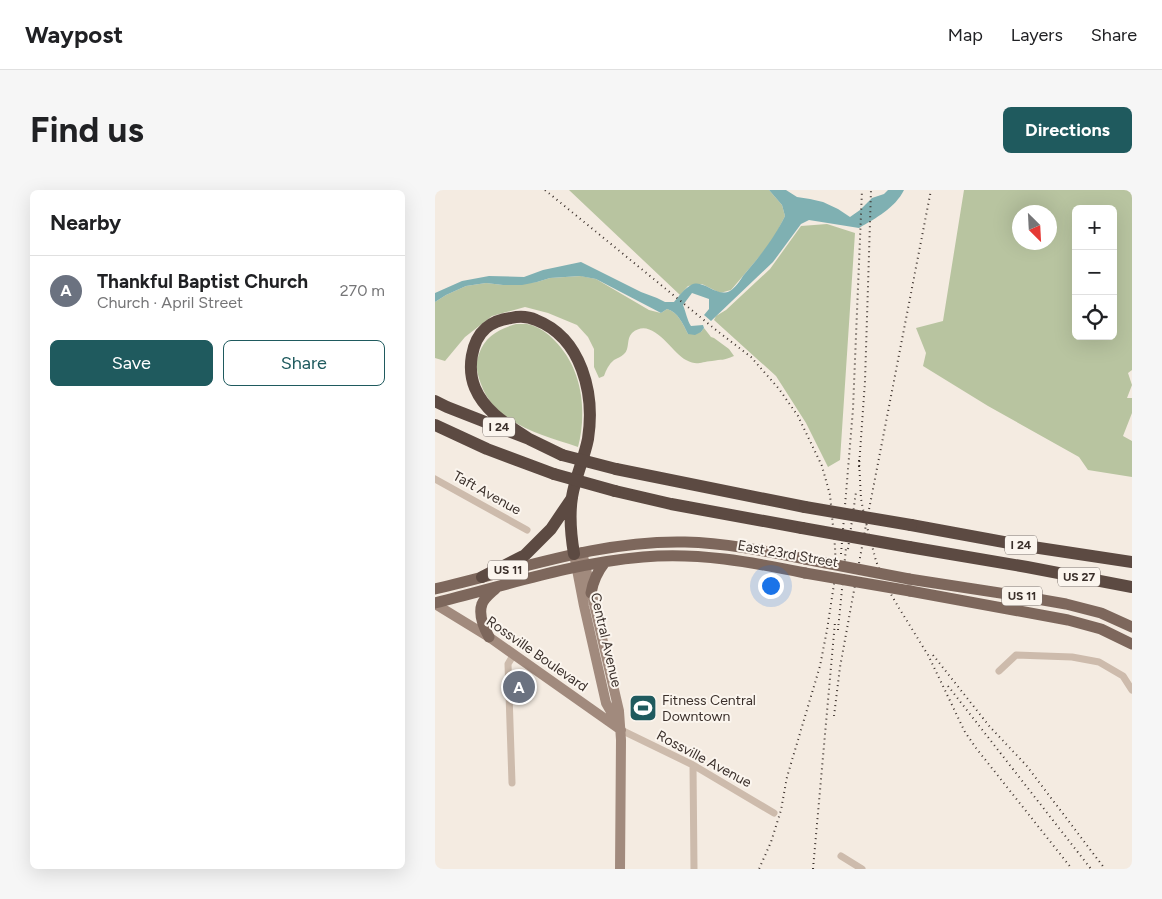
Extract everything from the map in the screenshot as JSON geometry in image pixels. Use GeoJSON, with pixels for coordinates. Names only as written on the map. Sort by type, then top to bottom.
{"type":"FeatureCollection","features":[{"type":"Feature","properties":{"kind":"highway"},"geometry":{"type":"LineString","coordinates":[[529,439],[502,422],[486,406],[475,387],[471,372],[471,358],[475,343],[486,328],[501,320],[522,316],[536,319],[553,329],[568,343],[578,359],[584,376],[588,398],[588,439],[572,498],[571,532],[578,553]]}},
{"type":"Feature","properties":{"kind":"highway","name":"I 24"},"geometry":{"type":"LineString","coordinates":[[435,400],[447,407],[529,439],[562,455],[616,469],[805,507],[1132,562]]}},
{"type":"Feature","properties":{"kind":"highway","name":"I 24"},"geometry":{"type":"LineString","coordinates":[[435,424],[487,449],[554,474],[671,504],[1027,567],[1132,581]]}},
{"type":"Feature","properties":{"kind":"highway"},"geometry":{"type":"LineString","coordinates":[[482,577],[525,555],[551,529],[572,498]]}},
{"type":"Feature","properties":{"kind":"highway","name":"US 27"},"geometry":{"type":"LineString","coordinates":[[1027,567],[1132,587]]}},
{"type":"Feature","properties":{"kind":"main road","name":"East 23rd Street"},"geometry":{"type":"LineString","coordinates":[[435,589],[603,548],[684,542],[729,545],[909,579],[1066,604],[1101,613],[1132,627]]}},
{"type":"Feature","properties":{"kind":"main road","name":"Central Avenue"},"geometry":{"type":"LineString","coordinates":[[578,553],[606,703],[621,730]]}},
{"type":"Feature","properties":{"kind":"main road","name":"East 23rd Street"},"geometry":{"type":"LineString","coordinates":[[435,603],[605,562],[643,557],[684,556],[742,561],[1068,620],[1101,629],[1132,644]]}},
{"type":"Feature","properties":{"kind":"main road"},"geometry":{"type":"LineString","coordinates":[[591,593],[595,576],[605,562]]}},
{"type":"Feature","properties":{"kind":"main road","name":"Central Avenue"},"geometry":{"type":"LineString","coordinates":[[581,567],[591,593],[618,709],[621,730],[620,869]]}},
{"type":"Feature","properties":{"kind":"main road"},"geometry":{"type":"LineString","coordinates":[[489,636],[484,628],[481,616],[482,604],[496,588]]}},
{"type":"Feature","properties":{"kind":"main road","name":"Rossville Boulevard"},"geometry":{"type":"LineString","coordinates":[[435,603],[489,636],[621,730]]}},
{"type":"Feature","properties":{"kind":"street","name":"Taft Avenue"},"geometry":{"type":"LineString","coordinates":[[435,479],[527,530]]}},
{"type":"Feature","properties":{"kind":"street"},"geometry":{"type":"LineString","coordinates":[[512,783],[509,664],[514,654]]}},
{"type":"Feature","properties":{"kind":"street"},"geometry":{"type":"LineString","coordinates":[[999,671],[1016,655],[1073,657],[1099,662],[1123,676],[1132,690]]}},
{"type":"Feature","properties":{"kind":"street","name":"Rossville Avenue"},"geometry":{"type":"LineString","coordinates":[[621,730],[693,765],[774,812]]}},
{"type":"Feature","properties":{"kind":"street"},"geometry":{"type":"LineString","coordinates":[[693,765],[694,869]]}},
{"type":"Feature","properties":{"kind":"street"},"geometry":{"type":"LineString","coordinates":[[841,856],[862,869]]}},
{"type":"Feature","properties":{"kind":"green space"},"geometry":{"type":"Polygon","coordinates":[[[569,190],[769,190],[782,205],[785,216],[765,250],[731,290],[720,293],[702,284],[688,286],[680,295],[569,190]]]}},
{"type":"Feature","properties":{"kind":"green space"},"geometry":{"type":"Polygon","coordinates":[[[964,190],[1132,190],[1132,370],[1128,373],[1132,385],[1127,398],[1132,398],[1132,413],[1123,436],[1132,441],[1132,477],[1088,470],[1079,457],[988,406],[923,366],[926,353],[916,328],[943,321],[964,190]]]}},
{"type":"Feature","properties":{"kind":"green space"},"geometry":{"type":"Polygon","coordinates":[[[827,224],[855,233],[840,460],[828,467],[806,423],[776,376],[714,320],[716,316],[726,310],[770,269],[801,226],[827,224]]]}},
{"type":"Feature","properties":{"kind":"green space"},"geometry":{"type":"Polygon","coordinates":[[[581,276],[596,279],[649,310],[661,313],[667,309],[671,311],[680,319],[688,334],[701,332],[704,328],[711,337],[729,349],[734,356],[723,360],[693,363],[680,356],[654,332],[647,329],[639,329],[630,335],[626,352],[615,359],[608,367],[604,376],[599,378],[594,367],[594,349],[588,337],[577,325],[548,313],[525,307],[492,316],[465,337],[445,361],[435,358],[435,302],[446,295],[466,286],[486,283],[503,285],[537,282],[550,278],[581,276]]]}},
{"type":"Feature","properties":{"kind":"green space"},"geometry":{"type":"Polygon","coordinates":[[[516,324],[527,324],[543,331],[564,351],[569,359],[579,384],[582,402],[582,420],[578,447],[521,426],[497,409],[488,398],[478,373],[477,362],[479,354],[485,342],[493,334],[516,324]]]}},
{"type":"Feature","properties":{"kind":"water"},"geometry":{"type":"Polygon","coordinates":[[[769,190],[786,190],[797,197],[823,202],[850,217],[872,198],[884,194],[888,190],[904,190],[896,202],[859,228],[809,220],[801,224],[773,262],[711,321],[704,315],[709,309],[709,299],[692,293],[683,305],[691,326],[703,325],[704,328],[701,332],[695,335],[688,334],[680,319],[671,311],[667,309],[661,313],[596,279],[580,276],[550,278],[522,285],[486,283],[466,286],[435,302],[435,293],[462,281],[489,276],[524,277],[543,270],[581,262],[665,302],[674,302],[686,288],[696,284],[720,292],[730,291],[766,248],[785,216],[782,205],[769,190]]]}},
{"type":"Feature","properties":{"kind":"railway"},"geometry":{"type":"LineString","coordinates":[[545,190],[751,357],[779,389],[798,416],[822,466],[830,495],[836,571],[827,630],[820,666],[787,777],[781,810],[771,842],[759,869]]}},
{"type":"Feature","properties":{"kind":"railway"},"geometry":{"type":"LineString","coordinates":[[841,554],[853,409],[862,190]]}},
{"type":"Feature","properties":{"kind":"railway"},"geometry":{"type":"LineString","coordinates":[[859,467],[865,381],[871,190]]}},
{"type":"Feature","properties":{"kind":"railway"},"geometry":{"type":"LineString","coordinates":[[834,716],[840,667],[866,525],[931,190]]}},
{"type":"Feature","properties":{"kind":"railway"},"geometry":{"type":"LineString","coordinates":[[859,460],[861,499],[865,519],[876,561],[885,584],[928,655],[965,732],[1072,869]]}},
{"type":"Feature","properties":{"kind":"railway"},"geometry":{"type":"LineString","coordinates":[[848,549],[856,492]]}},
{"type":"Feature","properties":{"kind":"railway"},"geometry":{"type":"LineString","coordinates":[[838,630],[846,548]]}},
{"type":"Feature","properties":{"kind":"railway"},"geometry":{"type":"LineString","coordinates":[[813,869],[835,622]]}},
{"type":"Feature","properties":{"kind":"railway"},"geometry":{"type":"LineString","coordinates":[[933,655],[990,727],[1026,765],[1105,869]]}},
{"type":"Feature","properties":{"kind":"railway"},"geometry":{"type":"LineString","coordinates":[[948,686],[1091,869]]}},
{"type":"Feature","properties":{"kind":"place","name":"Thankful Baptist Church"},"geometry":{"type":"Point","coordinates":[519,687]}},
{"type":"Feature","properties":{"kind":"place","name":"Fitness Central Downtown"},"geometry":{"type":"Point","coordinates":[643,708]}}]}
